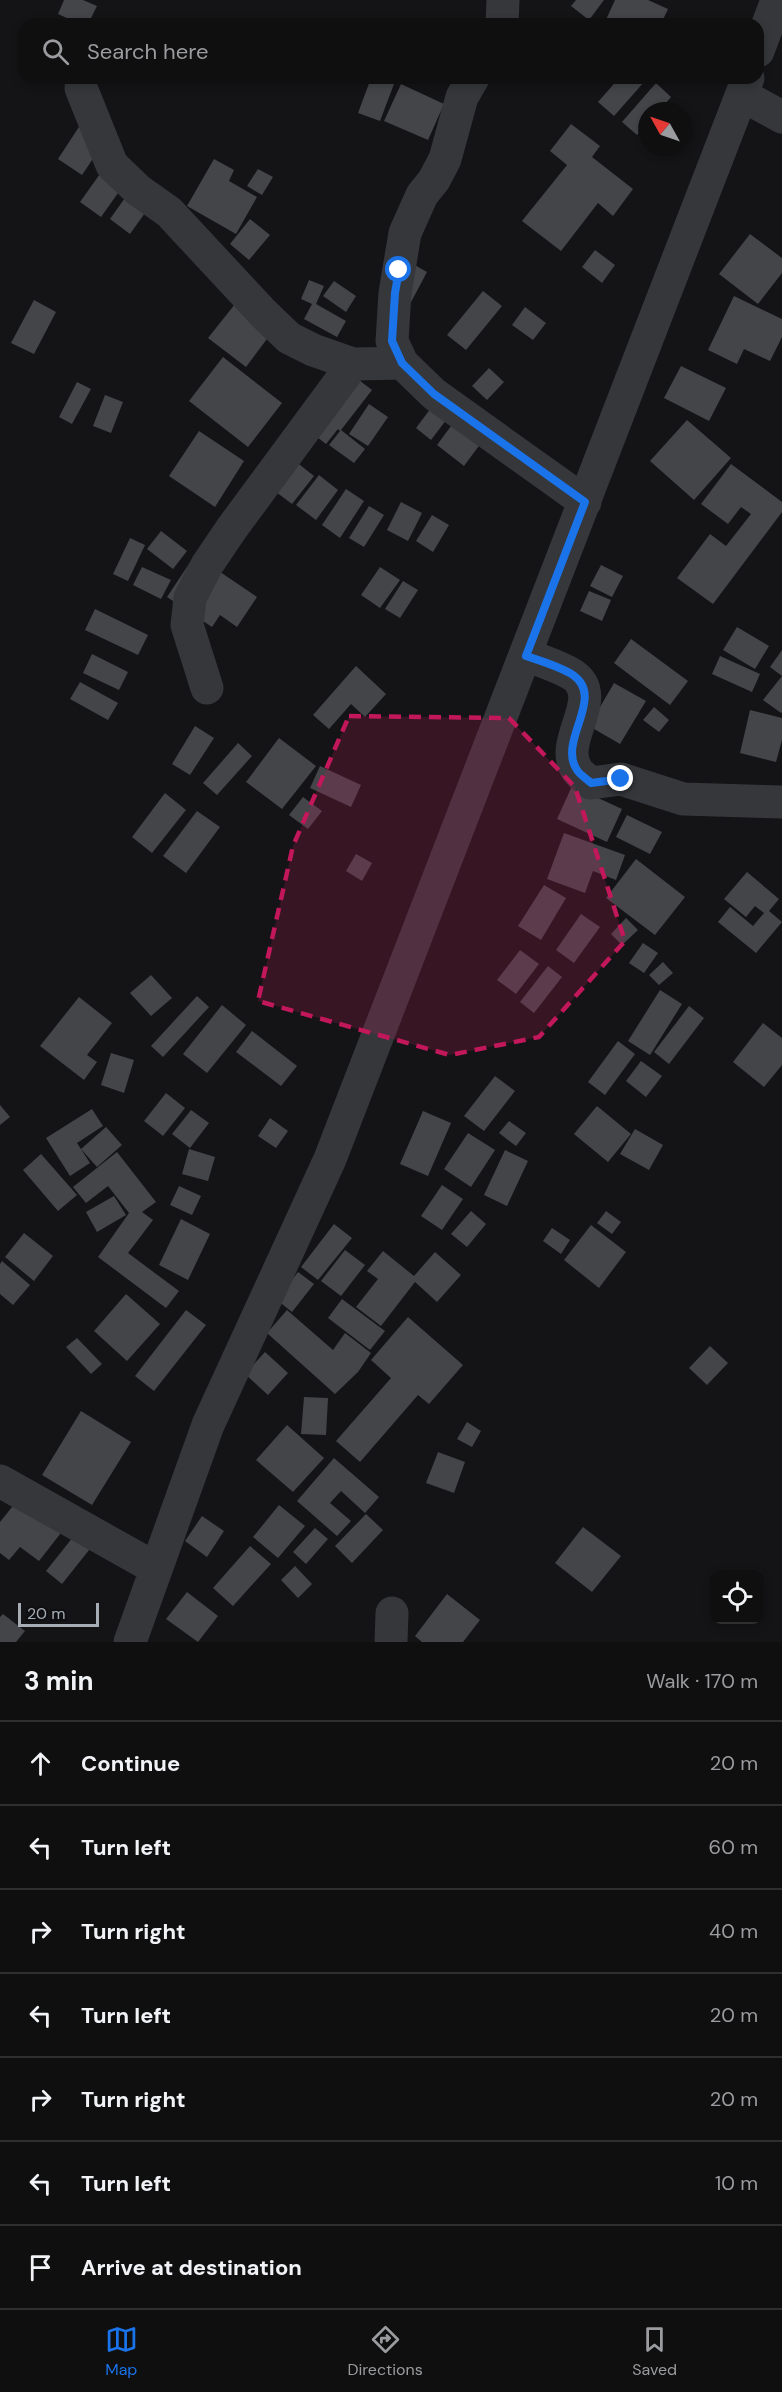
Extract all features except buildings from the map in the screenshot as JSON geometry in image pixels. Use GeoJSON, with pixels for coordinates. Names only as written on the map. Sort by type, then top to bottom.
{"type":"FeatureCollection","features":[{"type":"Feature","properties":{"kind":"street"},"geometry":{"type":"LineString","coordinates":[[502,18],[503,0]]}},
{"type":"Feature","properties":{"kind":"street"},"geometry":{"type":"LineString","coordinates":[[764,35],[777,0]]}},
{"type":"Feature","properties":{"kind":"street"},"geometry":{"type":"LineString","coordinates":[[470,84],[462,97],[445,159],[434,180],[422,195],[405,233],[393,317],[392,341],[402,363],[434,394],[585,502]]}},
{"type":"Feature","properties":{"kind":"street"},"geometry":{"type":"LineString","coordinates":[[130,1642],[208,1425],[330,1159],[745,87],[782,117]]}},
{"type":"Feature","properties":{"kind":"street"},"geometry":{"type":"LineString","coordinates":[[81,88],[112,165],[138,190],[169,212],[262,313],[289,338],[313,350],[353,364],[402,363]]}},
{"type":"Feature","properties":{"kind":"street"},"geometry":{"type":"LineString","coordinates":[[207,688],[187,625],[190,598],[207,565],[232,528],[353,364]]}},
{"type":"Feature","properties":{"kind":"street"},"geometry":{"type":"LineString","coordinates":[[526,656],[573,676],[583,686],[585,695],[574,737],[573,759],[577,770],[591,783],[621,779],[683,799],[782,802]]}},
{"type":"Feature","properties":{"kind":"street"},"geometry":{"type":"LineString","coordinates":[[0,1480],[155,1568]]}},
{"type":"Feature","properties":{"kind":"highlighted area"},"geometry":{"type":"Polygon","coordinates":[[[349,716],[509,718],[575,787],[625,941],[539,1037],[450,1055],[258,1001],[293,846],[349,716]]]}},
{"type":"Feature","properties":{"kind":"route"},"geometry":{"type":"LineString","coordinates":[[399,270],[392,341],[402,363],[434,394],[585,502],[526,656],[573,676],[583,686],[585,695],[583,709],[574,737],[573,759],[577,770],[591,783],[621,779]]}}]}
